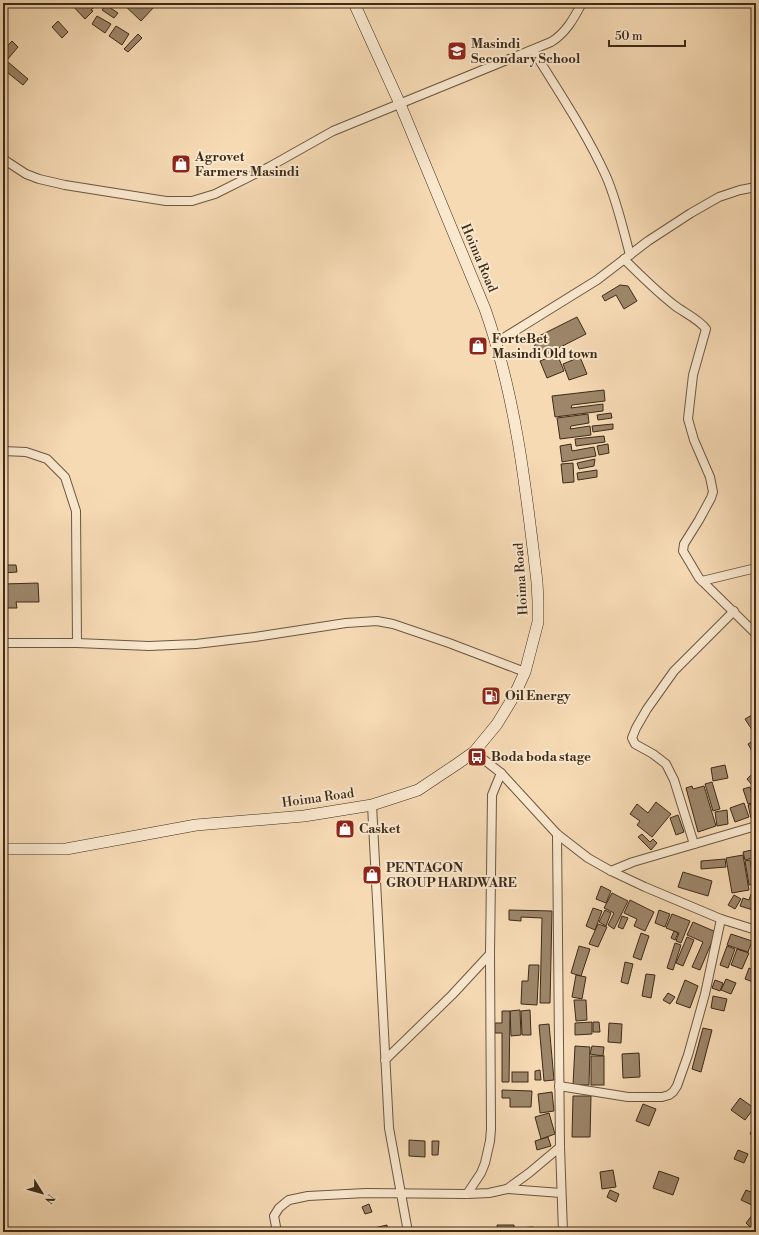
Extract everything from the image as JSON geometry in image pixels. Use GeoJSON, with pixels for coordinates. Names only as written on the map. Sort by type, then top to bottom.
{"type":"FeatureCollection","features":[{"type":"Feature","properties":{"kind":"main road","name":"Hoima Road"},"geometry":{"type":"LineString","coordinates":[[3,849],[66,849],[196,825],[304,816],[372,805],[418,790],[474,752],[497,724],[514,696],[525,672],[538,622],[537,582],[523,465],[511,400],[497,342],[485,309],[400,104],[354,3]]}},
{"type":"Feature","properties":{"kind":"street"},"geometry":{"type":"LineString","coordinates":[[3,159],[26,174],[64,185],[166,201],[192,201],[215,194],[240,182],[333,131],[533,50],[558,38],[572,20],[582,3]]}},
{"type":"Feature","properties":{"kind":"street"},"geometry":{"type":"LineString","coordinates":[[533,50],[587,136],[607,178],[618,213],[627,257],[664,297],[685,314],[702,324],[706,329],[693,375],[688,419],[694,440],[710,477],[713,492],[699,520],[684,544],[683,549],[695,573],[756,634]]}},
{"type":"Feature","properties":{"kind":"street"},"geometry":{"type":"LineString","coordinates":[[497,342],[596,280],[648,241],[685,217],[719,197],[756,186]]}},
{"type":"Feature","properties":{"kind":"street"},"geometry":{"type":"LineString","coordinates":[[3,451],[26,452],[47,459],[65,477],[76,511],[77,643]]}},
{"type":"Feature","properties":{"kind":"street"},"geometry":{"type":"LineString","coordinates":[[702,581],[756,568]]}},
{"type":"Feature","properties":{"kind":"street"},"geometry":{"type":"LineString","coordinates":[[694,844],[674,780],[666,764],[653,754],[635,744],[632,738],[647,709],[674,671],[734,611]]}},
{"type":"Feature","properties":{"kind":"street"},"geometry":{"type":"LineString","coordinates":[[3,643],[77,643],[149,646],[196,644],[255,637],[346,623],[377,621],[393,624],[449,643],[525,672]]}},
{"type":"Feature","properties":{"kind":"street"},"geometry":{"type":"LineString","coordinates":[[474,752],[501,774],[557,834],[588,858],[611,871],[721,918],[756,930]]}},
{"type":"Feature","properties":{"kind":"street"},"geometry":{"type":"LineString","coordinates":[[467,1194],[481,1173],[490,1141],[492,795],[501,774]]}},
{"type":"Feature","properties":{"kind":"street"},"geometry":{"type":"LineString","coordinates":[[372,805],[389,1128],[408,1232]]}},
{"type":"Feature","properties":{"kind":"street"},"geometry":{"type":"LineString","coordinates":[[611,871],[633,862],[756,826]]}},
{"type":"Feature","properties":{"kind":"street"},"geometry":{"type":"LineString","coordinates":[[557,834],[559,1086],[563,1232]]}},
{"type":"Feature","properties":{"kind":"street"},"geometry":{"type":"LineString","coordinates":[[559,1086],[628,1097],[662,1097],[669,1096],[673,1092],[677,1086],[688,1055],[704,994],[721,918]]}},
{"type":"Feature","properties":{"kind":"street"},"geometry":{"type":"LineString","coordinates":[[385,1060],[452,995],[490,954]]}},
{"type":"Feature","properties":{"kind":"street"},"geometry":{"type":"LineString","coordinates":[[508,1189],[560,1147]]}},
{"type":"Feature","properties":{"kind":"street"},"geometry":{"type":"LineString","coordinates":[[277,1232],[274,1216],[279,1208],[290,1200],[308,1196],[366,1193],[467,1194],[489,1193],[508,1189],[561,1193]]}},
{"type":"Feature","properties":{"kind":"building"},"geometry":{"type":"Polygon","coordinates":[[[70,3],[99,3],[91,10],[93,11],[85,19],[70,3]]]}},
{"type":"Feature","properties":{"kind":"building"},"geometry":{"type":"Polygon","coordinates":[[[122,3],[150,3],[154,7],[141,21],[122,3]]]}},
{"type":"Feature","properties":{"kind":"building"},"geometry":{"type":"Polygon","coordinates":[[[106,5],[118,13],[114,18],[102,10],[106,5]]]}},
{"type":"Feature","properties":{"kind":"building"},"geometry":{"type":"Polygon","coordinates":[[[97,16],[111,24],[105,33],[92,24],[97,16]]]}},
{"type":"Feature","properties":{"kind":"building"},"geometry":{"type":"Polygon","coordinates":[[[58,21],[68,32],[62,38],[52,27],[58,21]]]}},
{"type":"Feature","properties":{"kind":"building"},"geometry":{"type":"Polygon","coordinates":[[[116,26],[129,34],[122,45],[109,36],[116,26]]]}},
{"type":"Feature","properties":{"kind":"building"},"geometry":{"type":"Polygon","coordinates":[[[138,34],[142,38],[128,52],[124,49],[138,34]]]}},
{"type":"Feature","properties":{"kind":"building"},"geometry":{"type":"Polygon","coordinates":[[[12,41],[18,47],[7,60],[3,56],[3,51],[12,41]]]}},
{"type":"Feature","properties":{"kind":"building"},"geometry":{"type":"Polygon","coordinates":[[[8,62],[28,79],[23,85],[3,69],[8,62]]]}},
{"type":"Feature","properties":{"kind":"building"},"geometry":{"type":"Polygon","coordinates":[[[620,285],[628,286],[637,301],[624,309],[616,295],[605,301],[602,296],[620,285]]]}},
{"type":"Feature","properties":{"kind":"building"},"geometry":{"type":"Polygon","coordinates":[[[577,317],[586,334],[539,358],[534,348],[537,337],[577,317]]]}},
{"type":"Feature","properties":{"kind":"building"},"geometry":{"type":"Polygon","coordinates":[[[557,354],[564,371],[547,378],[540,361],[557,354]]]}},
{"type":"Feature","properties":{"kind":"building"},"geometry":{"type":"Polygon","coordinates":[[[580,357],[587,374],[569,380],[563,364],[580,357]]]}},
{"type":"Feature","properties":{"kind":"building"},"geometry":{"type":"Polygon","coordinates":[[[604,390],[605,401],[572,405],[571,408],[603,404],[603,411],[555,417],[552,396],[604,390]]]}},
{"type":"Feature","properties":{"kind":"building"},"geometry":{"type":"Polygon","coordinates":[[[611,413],[612,418],[598,420],[597,415],[611,413]]]}},
{"type":"Feature","properties":{"kind":"building"},"geometry":{"type":"Polygon","coordinates":[[[588,414],[589,423],[571,426],[570,429],[590,426],[591,435],[560,439],[557,418],[588,414]]]}},
{"type":"Feature","properties":{"kind":"building"},"geometry":{"type":"Polygon","coordinates":[[[613,424],[613,429],[593,432],[592,426],[613,424]]]}},
{"type":"Feature","properties":{"kind":"building"},"geometry":{"type":"Polygon","coordinates":[[[604,436],[605,442],[576,446],[575,439],[604,436]]]}},
{"type":"Feature","properties":{"kind":"building"},"geometry":{"type":"Polygon","coordinates":[[[571,444],[572,451],[594,447],[596,456],[562,462],[560,446],[571,444]]]}},
{"type":"Feature","properties":{"kind":"building"},"geometry":{"type":"Polygon","coordinates":[[[608,444],[609,453],[599,455],[597,446],[608,444]]]}},
{"type":"Feature","properties":{"kind":"building"},"geometry":{"type":"Polygon","coordinates":[[[595,459],[594,466],[579,469],[577,463],[595,459]]]}},
{"type":"Feature","properties":{"kind":"building"},"geometry":{"type":"Polygon","coordinates":[[[573,463],[574,482],[563,483],[561,464],[573,463]]]}},
{"type":"Feature","properties":{"kind":"building"},"geometry":{"type":"Polygon","coordinates":[[[597,470],[597,477],[578,480],[577,473],[597,470]]]}},
{"type":"Feature","properties":{"kind":"building"},"geometry":{"type":"Polygon","coordinates":[[[3,565],[16,565],[17,572],[3,573],[3,565]]]}},
{"type":"Feature","properties":{"kind":"building"},"geometry":{"type":"Polygon","coordinates":[[[38,583],[39,602],[16,602],[17,608],[3,608],[3,584],[38,583]]]}},
{"type":"Feature","properties":{"kind":"building"},"geometry":{"type":"Polygon","coordinates":[[[752,715],[756,722],[756,736],[745,719],[752,715]]]}},
{"type":"Feature","properties":{"kind":"building"},"geometry":{"type":"Polygon","coordinates":[[[756,739],[756,758],[748,744],[756,739]]]}},
{"type":"Feature","properties":{"kind":"building"},"geometry":{"type":"Polygon","coordinates":[[[725,765],[728,778],[713,781],[711,768],[725,765]]]}},
{"type":"Feature","properties":{"kind":"building"},"geometry":{"type":"Polygon","coordinates":[[[756,768],[756,777],[752,770],[756,768]]]}},
{"type":"Feature","properties":{"kind":"building"},"geometry":{"type":"Polygon","coordinates":[[[751,775],[756,780],[752,785],[747,779],[751,775]]]}},
{"type":"Feature","properties":{"kind":"building"},"geometry":{"type":"Polygon","coordinates":[[[712,782],[720,809],[713,811],[705,784],[712,782]]]}},
{"type":"Feature","properties":{"kind":"building"},"geometry":{"type":"Polygon","coordinates":[[[692,786],[693,789],[704,786],[716,826],[698,832],[686,788],[692,786]]]}},
{"type":"Feature","properties":{"kind":"building"},"geometry":{"type":"Polygon","coordinates":[[[750,787],[754,802],[748,804],[743,789],[750,787]]]}},
{"type":"Feature","properties":{"kind":"building"},"geometry":{"type":"Polygon","coordinates":[[[656,802],[671,814],[652,837],[637,825],[640,821],[630,814],[637,804],[648,813],[656,802]]]}},
{"type":"Feature","properties":{"kind":"building"},"geometry":{"type":"Polygon","coordinates":[[[744,803],[749,817],[735,822],[730,808],[744,803]]]}},
{"type":"Feature","properties":{"kind":"building"},"geometry":{"type":"Polygon","coordinates":[[[756,803],[756,817],[751,818],[748,805],[756,803]]]}},
{"type":"Feature","properties":{"kind":"building"},"geometry":{"type":"Polygon","coordinates":[[[727,810],[728,824],[717,826],[715,812],[727,810]]]}},
{"type":"Feature","properties":{"kind":"building"},"geometry":{"type":"Polygon","coordinates":[[[678,815],[684,832],[676,835],[670,818],[678,815]]]}},
{"type":"Feature","properties":{"kind":"building"},"geometry":{"type":"Polygon","coordinates":[[[642,834],[650,842],[653,839],[657,843],[651,850],[638,837],[642,834]]]}},
{"type":"Feature","properties":{"kind":"building"},"geometry":{"type":"Polygon","coordinates":[[[756,849],[756,857],[745,860],[743,852],[756,849]]]}},
{"type":"Feature","properties":{"kind":"building"},"geometry":{"type":"Polygon","coordinates":[[[743,855],[749,890],[732,893],[726,858],[743,855]]]}},
{"type":"Feature","properties":{"kind":"building"},"geometry":{"type":"Polygon","coordinates":[[[725,859],[726,867],[701,869],[701,861],[725,859]]]}},
{"type":"Feature","properties":{"kind":"building"},"geometry":{"type":"Polygon","coordinates":[[[750,860],[754,884],[749,885],[745,861],[750,860]]]}},
{"type":"Feature","properties":{"kind":"building"},"geometry":{"type":"Polygon","coordinates":[[[683,872],[712,881],[708,896],[678,887],[683,872]]]}},
{"type":"Feature","properties":{"kind":"building"},"geometry":{"type":"Polygon","coordinates":[[[601,886],[611,891],[606,903],[596,899],[601,886]]]}},
{"type":"Feature","properties":{"kind":"building"},"geometry":{"type":"Polygon","coordinates":[[[612,893],[628,901],[614,929],[608,925],[614,913],[604,908],[612,893]]]}},
{"type":"Feature","properties":{"kind":"building"},"geometry":{"type":"Polygon","coordinates":[[[751,894],[756,896],[756,902],[753,910],[740,906],[743,898],[749,900],[751,894]]]}},
{"type":"Feature","properties":{"kind":"building"},"geometry":{"type":"Polygon","coordinates":[[[734,895],[741,899],[735,909],[728,905],[734,895]]]}},
{"type":"Feature","properties":{"kind":"building"},"geometry":{"type":"Polygon","coordinates":[[[630,900],[654,912],[645,931],[634,926],[637,919],[624,913],[630,900]]]}},
{"type":"Feature","properties":{"kind":"building"},"geometry":{"type":"Polygon","coordinates":[[[593,908],[602,911],[595,930],[586,926],[593,908]]]}},
{"type":"Feature","properties":{"kind":"building"},"geometry":{"type":"Polygon","coordinates":[[[509,910],[552,911],[550,1003],[540,1003],[542,918],[521,917],[521,921],[509,920],[509,910]]]}},
{"type":"Feature","properties":{"kind":"building"},"geometry":{"type":"Polygon","coordinates":[[[605,910],[611,913],[606,926],[599,922],[605,910]]]}},
{"type":"Feature","properties":{"kind":"building"},"geometry":{"type":"Polygon","coordinates":[[[659,910],[670,914],[665,927],[655,923],[659,910]]]}},
{"type":"Feature","properties":{"kind":"building"},"geometry":{"type":"Polygon","coordinates":[[[672,914],[690,921],[681,943],[676,941],[679,933],[666,928],[672,914]]]}},
{"type":"Feature","properties":{"kind":"building"},"geometry":{"type":"Polygon","coordinates":[[[622,916],[628,918],[623,929],[618,927],[622,916]]]}},
{"type":"Feature","properties":{"kind":"building"},"geometry":{"type":"Polygon","coordinates":[[[693,922],[716,932],[700,970],[692,967],[703,942],[687,935],[693,922]]]}},
{"type":"Feature","properties":{"kind":"building"},"geometry":{"type":"Polygon","coordinates":[[[598,924],[607,927],[598,947],[589,944],[598,924]]]}},
{"type":"Feature","properties":{"kind":"building"},"geometry":{"type":"Polygon","coordinates":[[[674,931],[678,933],[675,940],[671,938],[674,931]]]}},
{"type":"Feature","properties":{"kind":"building"},"geometry":{"type":"Polygon","coordinates":[[[641,933],[649,936],[641,960],[633,957],[641,933]]]}},
{"type":"Feature","properties":{"kind":"building"},"geometry":{"type":"Polygon","coordinates":[[[731,934],[752,941],[748,952],[727,945],[731,934]]]}},
{"type":"Feature","properties":{"kind":"building"},"geometry":{"type":"Polygon","coordinates":[[[687,937],[694,940],[683,966],[676,963],[687,937]]]}},
{"type":"Feature","properties":{"kind":"building"},"geometry":{"type":"Polygon","coordinates":[[[675,943],[681,945],[673,970],[667,968],[675,943]]]}},
{"type":"Feature","properties":{"kind":"building"},"geometry":{"type":"Polygon","coordinates":[[[579,946],[590,949],[581,976],[571,973],[579,946]]]}},
{"type":"Feature","properties":{"kind":"building"},"geometry":{"type":"Polygon","coordinates":[[[727,946],[735,949],[728,968],[720,965],[727,946]]]}},
{"type":"Feature","properties":{"kind":"building"},"geometry":{"type":"Polygon","coordinates":[[[737,949],[749,953],[742,969],[731,965],[737,949]]]}},
{"type":"Feature","properties":{"kind":"building"},"geometry":{"type":"Polygon","coordinates":[[[625,962],[633,964],[628,984],[621,982],[625,962]]]}},
{"type":"Feature","properties":{"kind":"building"},"geometry":{"type":"Polygon","coordinates":[[[529,965],[539,965],[537,1005],[521,1004],[522,981],[528,981],[529,965]]]}},
{"type":"Feature","properties":{"kind":"building"},"geometry":{"type":"Polygon","coordinates":[[[749,968],[756,971],[756,983],[745,979],[749,968]]]}},
{"type":"Feature","properties":{"kind":"building"},"geometry":{"type":"Polygon","coordinates":[[[646,974],[655,975],[651,998],[642,996],[646,974]]]}},
{"type":"Feature","properties":{"kind":"building"},"geometry":{"type":"Polygon","coordinates":[[[576,975],[586,977],[582,999],[572,997],[576,975]]]}},
{"type":"Feature","properties":{"kind":"building"},"geometry":{"type":"Polygon","coordinates":[[[726,979],[736,983],[731,994],[721,990],[726,979]]]}},
{"type":"Feature","properties":{"kind":"building"},"geometry":{"type":"Polygon","coordinates":[[[685,980],[698,986],[690,1008],[676,1003],[685,980]]]}},
{"type":"Feature","properties":{"kind":"building"},"geometry":{"type":"Polygon","coordinates":[[[715,980],[723,983],[720,991],[712,988],[715,980]]]}},
{"type":"Feature","properties":{"kind":"building"},"geometry":{"type":"Polygon","coordinates":[[[668,993],[675,997],[670,1004],[663,1000],[668,993]]]}},
{"type":"Feature","properties":{"kind":"building"},"geometry":{"type":"Polygon","coordinates":[[[713,996],[727,999],[724,1011],[711,1008],[713,996]]]}},
{"type":"Feature","properties":{"kind":"building"},"geometry":{"type":"Polygon","coordinates":[[[574,1000],[586,1000],[587,1020],[576,1021],[574,1000]]]}},
{"type":"Feature","properties":{"kind":"building"},"geometry":{"type":"Polygon","coordinates":[[[520,1010],[521,1035],[511,1036],[510,1011],[520,1010]]]}},
{"type":"Feature","properties":{"kind":"building"},"geometry":{"type":"Polygon","coordinates":[[[530,1010],[531,1035],[522,1035],[521,1011],[530,1010]]]}},
{"type":"Feature","properties":{"kind":"building"},"geometry":{"type":"Polygon","coordinates":[[[502,1011],[510,1011],[509,1082],[502,1082],[502,1033],[495,1033],[495,1023],[502,1023],[502,1011]]]}},
{"type":"Feature","properties":{"kind":"building"},"geometry":{"type":"Polygon","coordinates":[[[592,1022],[592,1034],[575,1035],[575,1023],[592,1022]]]}},
{"type":"Feature","properties":{"kind":"building"},"geometry":{"type":"Polygon","coordinates":[[[593,1022],[599,1022],[600,1032],[593,1032],[593,1022]]]}},
{"type":"Feature","properties":{"kind":"building"},"geometry":{"type":"Polygon","coordinates":[[[609,1023],[622,1024],[621,1043],[608,1042],[609,1023]]]}},
{"type":"Feature","properties":{"kind":"building"},"geometry":{"type":"Polygon","coordinates":[[[549,1024],[554,1080],[544,1081],[539,1025],[549,1024]]]}},
{"type":"Feature","properties":{"kind":"building"},"geometry":{"type":"Polygon","coordinates":[[[703,1028],[712,1030],[701,1072],[692,1069],[703,1028]]]}},
{"type":"Feature","properties":{"kind":"building"},"geometry":{"type":"Polygon","coordinates":[[[575,1046],[590,1047],[589,1085],[573,1085],[575,1046]]]}},
{"type":"Feature","properties":{"kind":"building"},"geometry":{"type":"Polygon","coordinates":[[[592,1046],[604,1047],[603,1056],[590,1054],[592,1046]]]}},
{"type":"Feature","properties":{"kind":"building"},"geometry":{"type":"Polygon","coordinates":[[[639,1053],[640,1077],[623,1078],[622,1054],[639,1053]]]}},
{"type":"Feature","properties":{"kind":"building"},"geometry":{"type":"Polygon","coordinates":[[[591,1056],[604,1056],[604,1085],[591,1085],[591,1056]]]}},
{"type":"Feature","properties":{"kind":"building"},"geometry":{"type":"Polygon","coordinates":[[[540,1070],[541,1080],[535,1080],[535,1071],[540,1070]]]}},
{"type":"Feature","properties":{"kind":"building"},"geometry":{"type":"Polygon","coordinates":[[[512,1072],[528,1072],[528,1082],[512,1082],[512,1072]]]}},
{"type":"Feature","properties":{"kind":"building"},"geometry":{"type":"Polygon","coordinates":[[[502,1090],[532,1091],[531,1107],[510,1107],[510,1098],[502,1098],[502,1090]]]}},
{"type":"Feature","properties":{"kind":"building"},"geometry":{"type":"Polygon","coordinates":[[[552,1092],[554,1111],[540,1113],[538,1094],[552,1092]]]}},
{"type":"Feature","properties":{"kind":"building"},"geometry":{"type":"Polygon","coordinates":[[[573,1096],[591,1096],[590,1137],[572,1137],[573,1096]]]}},
{"type":"Feature","properties":{"kind":"building"},"geometry":{"type":"Polygon","coordinates":[[[740,1098],[754,1108],[745,1120],[731,1110],[740,1098]]]}},
{"type":"Feature","properties":{"kind":"building"},"geometry":{"type":"Polygon","coordinates":[[[643,1104],[656,1109],[649,1126],[636,1121],[643,1104]]]}},
{"type":"Feature","properties":{"kind":"building"},"geometry":{"type":"Polygon","coordinates":[[[549,1113],[555,1134],[541,1139],[535,1117],[549,1113]]]}},
{"type":"Feature","properties":{"kind":"building"},"geometry":{"type":"Polygon","coordinates":[[[756,1121],[756,1137],[750,1134],[756,1121]]]}},
{"type":"Feature","properties":{"kind":"building"},"geometry":{"type":"Polygon","coordinates":[[[548,1137],[551,1146],[537,1150],[535,1141],[548,1137]]]}},
{"type":"Feature","properties":{"kind":"building"},"geometry":{"type":"Polygon","coordinates":[[[409,1140],[425,1141],[425,1157],[409,1156],[409,1140]]]}},
{"type":"Feature","properties":{"kind":"building"},"geometry":{"type":"Polygon","coordinates":[[[432,1141],[439,1141],[438,1155],[432,1155],[432,1141]]]}},
{"type":"Feature","properties":{"kind":"building"},"geometry":{"type":"Polygon","coordinates":[[[738,1150],[748,1154],[744,1163],[734,1159],[738,1150]]]}},
{"type":"Feature","properties":{"kind":"building"},"geometry":{"type":"Polygon","coordinates":[[[613,1170],[616,1187],[602,1189],[600,1172],[613,1170]]]}},
{"type":"Feature","properties":{"kind":"building"},"geometry":{"type":"Polygon","coordinates":[[[659,1171],[679,1178],[673,1195],[653,1188],[659,1171]]]}},
{"type":"Feature","properties":{"kind":"building"},"geometry":{"type":"Polygon","coordinates":[[[610,1190],[619,1194],[616,1202],[607,1197],[610,1190]]]}},
{"type":"Feature","properties":{"kind":"building"},"geometry":{"type":"Polygon","coordinates":[[[746,1190],[756,1194],[756,1207],[741,1200],[746,1190]]]}},
{"type":"Feature","properties":{"kind":"building"},"geometry":{"type":"Polygon","coordinates":[[[369,1204],[372,1212],[365,1214],[362,1207],[369,1204]]]}},
{"type":"Feature","properties":{"kind":"building"},"geometry":{"type":"Polygon","coordinates":[[[753,1214],[756,1216],[756,1222],[751,1228],[746,1223],[753,1214]]]}},
{"type":"Feature","properties":{"kind":"building"},"geometry":{"type":"Polygon","coordinates":[[[387,1225],[388,1232],[371,1232],[370,1229],[387,1225]]]}},
{"type":"Feature","properties":{"kind":"building"},"geometry":{"type":"Polygon","coordinates":[[[497,1225],[514,1225],[514,1232],[498,1232],[497,1225]]]}},
{"type":"Feature","properties":{"kind":"building"},"geometry":{"type":"Polygon","coordinates":[[[533,1227],[533,1232],[518,1232],[517,1228],[533,1227]]]}},
{"type":"Feature","properties":{"kind":"place","name":"Masindi Secondary School"},"geometry":{"type":"Point","coordinates":[457,51]}},
{"type":"Feature","properties":{"kind":"place","name":"Agrovet Farmers Masindi"},"geometry":{"type":"Point","coordinates":[181,164]}},
{"type":"Feature","properties":{"kind":"place","name":"ForteBet Masindi Old town"},"geometry":{"type":"Point","coordinates":[478,346]}},
{"type":"Feature","properties":{"kind":"place","name":"Oil Energy"},"geometry":{"type":"Point","coordinates":[491,696]}},
{"type":"Feature","properties":{"kind":"place","name":"Boda boda stage"},"geometry":{"type":"Point","coordinates":[477,757]}},
{"type":"Feature","properties":{"kind":"place","name":"Casket"},"geometry":{"type":"Point","coordinates":[345,829]}},
{"type":"Feature","properties":{"kind":"place","name":"PENTAGON GROUP HARDWARE"},"geometry":{"type":"Point","coordinates":[372,875]}}]}
